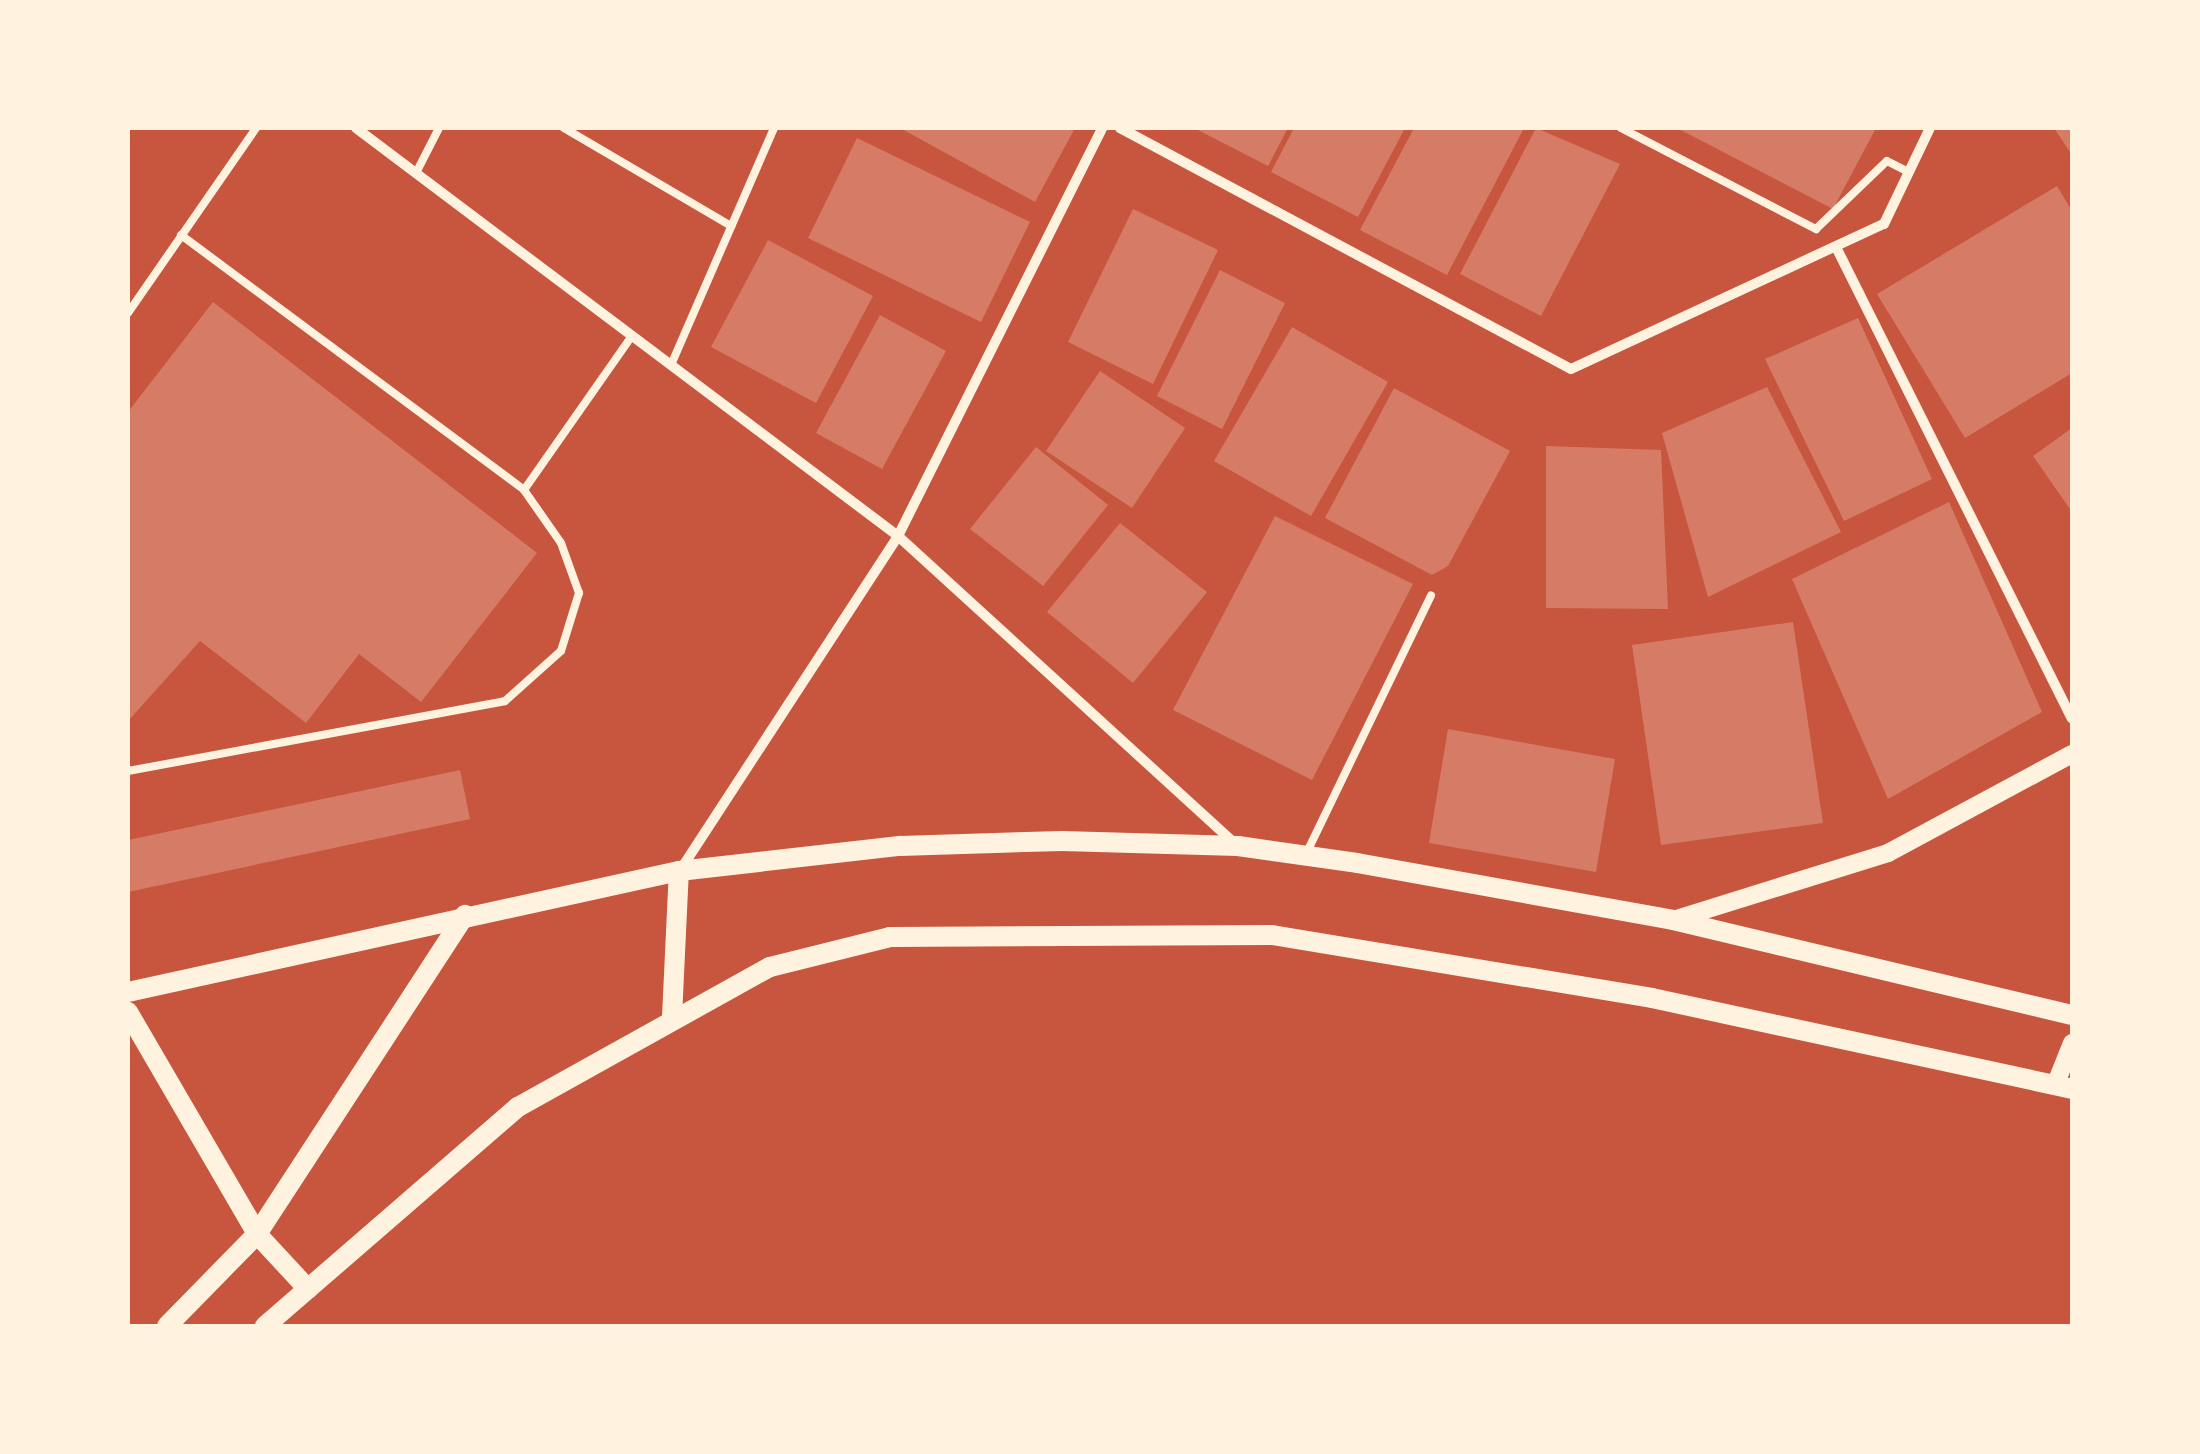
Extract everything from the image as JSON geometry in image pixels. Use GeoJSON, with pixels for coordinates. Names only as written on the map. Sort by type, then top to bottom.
{"type":"FeatureCollection","features":[{"type":"Feature","properties":{"kind":"main road"},"geometry":{"type":"LineString","coordinates":[[128,992],[679,871],[900,846],[1238,846],[1673,920],[2072,1015]]}},
{"type":"Feature","properties":{"kind":"main road"},"geometry":{"type":"LineString","coordinates":[[672,1017],[679,871]]}},
{"type":"Feature","properties":{"kind":"main road"},"geometry":{"type":"LineString","coordinates":[[167,1326],[256,1234],[465,915]]}},
{"type":"Feature","properties":{"kind":"main road"},"geometry":{"type":"LineString","coordinates":[[265,1326],[518,1106],[672,1017],[770,967],[890,937],[1272,935],[1652,998],[2064,1086]]}},
{"type":"Feature","properties":{"kind":"main road"},"geometry":{"type":"LineString","coordinates":[[128,1012],[256,1234],[308,1288]]}},
{"type":"Feature","properties":{"kind":"street"},"geometry":{"type":"LineString","coordinates":[[356,128],[898,536],[1118,746],[1238,846]]}},
{"type":"Feature","properties":{"kind":"street"},"geometry":{"type":"LineString","coordinates":[[679,871],[898,536],[1102,128]]}},
{"type":"Feature","properties":{"kind":"street"},"geometry":{"type":"LineString","coordinates":[[1120,128],[1571,369],[1884,224],[1930,128]]}},
{"type":"Feature","properties":{"kind":"street"},"geometry":{"type":"LineString","coordinates":[[1837,249],[2072,719]]}},
{"type":"Feature","properties":{"kind":"street"},"geometry":{"type":"LineString","coordinates":[[1673,920],[1888,853],[2072,754]]}},
{"type":"Feature","properties":{"kind":"street"},"geometry":{"type":"LineString","coordinates":[[2064,1086],[2072,1044]]}},
{"type":"Feature","properties":{"kind":"lane"},"geometry":{"type":"LineString","coordinates":[[128,312],[256,128]]}},
{"type":"Feature","properties":{"kind":"lane"},"geometry":{"type":"LineString","coordinates":[[416,173],[439,128]]}},
{"type":"Feature","properties":{"kind":"lane"},"geometry":{"type":"LineString","coordinates":[[564,128],[731,226]]}},
{"type":"Feature","properties":{"kind":"lane"},"geometry":{"type":"LineString","coordinates":[[671,365],[774,128]]}},
{"type":"Feature","properties":{"kind":"lane"},"geometry":{"type":"LineString","coordinates":[[1620,128],[1816,228],[1886,160],[1909,172]]}},
{"type":"Feature","properties":{"kind":"lane"},"geometry":{"type":"LineString","coordinates":[[128,770],[504,701],[560,651],[579,593],[561,543],[524,490],[181,236]]}},
{"type":"Feature","properties":{"kind":"lane"},"geometry":{"type":"LineString","coordinates":[[524,490],[632,336]]}},
{"type":"Feature","properties":{"kind":"lane"},"geometry":{"type":"LineString","coordinates":[[1305,856],[1430,594]]}},
{"type":"Feature","properties":{"kind":"building"},"geometry":{"type":"Polygon","coordinates":[[[900,128],[1075,128],[1035,202],[900,128]]]}},
{"type":"Feature","properties":{"kind":"building"},"geometry":{"type":"Polygon","coordinates":[[[1194,128],[1288,128],[1268,166],[1194,128]]]}},
{"type":"Feature","properties":{"kind":"building"},"geometry":{"type":"Polygon","coordinates":[[[1294,128],[1405,128],[1358,217],[1271,172],[1294,128]]]}},
{"type":"Feature","properties":{"kind":"building"},"geometry":{"type":"Polygon","coordinates":[[[1414,128],[1524,128],[1447,275],[1360,230],[1414,128]]]}},
{"type":"Feature","properties":{"kind":"building"},"geometry":{"type":"Polygon","coordinates":[[[1536,128],[1620,164],[1541,316],[1460,274],[1536,128]]]}},
{"type":"Feature","properties":{"kind":"building"},"geometry":{"type":"Polygon","coordinates":[[[1677,128],[1876,128],[1833,209],[1677,128]]]}},
{"type":"Feature","properties":{"kind":"building"},"geometry":{"type":"Polygon","coordinates":[[[2054,128],[2072,128],[2072,155],[2054,128]]]}},
{"type":"Feature","properties":{"kind":"building"},"geometry":{"type":"Polygon","coordinates":[[[857,138],[1030,222],[981,322],[808,238],[857,138]]]}},
{"type":"Feature","properties":{"kind":"building"},"geometry":{"type":"Polygon","coordinates":[[[2057,186],[2072,211],[2072,373],[1965,438],[1877,294],[2057,186]]]}},
{"type":"Feature","properties":{"kind":"building"},"geometry":{"type":"Polygon","coordinates":[[[1133,209],[1218,250],[1153,384],[1068,342],[1133,209]]]}},
{"type":"Feature","properties":{"kind":"building"},"geometry":{"type":"Polygon","coordinates":[[[768,240],[873,296],[816,403],[711,347],[768,240]]]}},
{"type":"Feature","properties":{"kind":"building"},"geometry":{"type":"Polygon","coordinates":[[[1220,270],[1285,303],[1222,429],[1157,396],[1220,270]]]}},
{"type":"Feature","properties":{"kind":"building"},"geometry":{"type":"Polygon","coordinates":[[[213,302],[537,553],[421,702],[359,654],[306,723],[200,641],[128,721],[128,412],[213,302]]]}},
{"type":"Feature","properties":{"kind":"building"},"geometry":{"type":"Polygon","coordinates":[[[880,315],[946,351],[882,469],[816,433],[880,315]]]}},
{"type":"Feature","properties":{"kind":"building"},"geometry":{"type":"Polygon","coordinates":[[[1858,318],[1932,479],[1844,521],[1765,359],[1858,318]]]}},
{"type":"Feature","properties":{"kind":"building"},"geometry":{"type":"Polygon","coordinates":[[[1292,327],[1388,382],[1311,516],[1214,461],[1292,327]]]}},
{"type":"Feature","properties":{"kind":"building"},"geometry":{"type":"Polygon","coordinates":[[[1100,371],[1185,428],[1132,508],[1046,451],[1100,371]]]}},
{"type":"Feature","properties":{"kind":"building"},"geometry":{"type":"Polygon","coordinates":[[[1767,387],[1841,532],[1708,597],[1662,433],[1767,387]]]}},
{"type":"Feature","properties":{"kind":"building"},"geometry":{"type":"Polygon","coordinates":[[[1394,388],[1510,451],[1448,566],[1432,575],[1325,518],[1394,388]]]}},
{"type":"Feature","properties":{"kind":"building"},"geometry":{"type":"Polygon","coordinates":[[[2072,428],[2072,512],[2033,456],[2072,428]]]}},
{"type":"Feature","properties":{"kind":"building"},"geometry":{"type":"Polygon","coordinates":[[[1546,446],[1661,450],[1668,609],[1546,608],[1546,446]]]}},
{"type":"Feature","properties":{"kind":"building"},"geometry":{"type":"Polygon","coordinates":[[[1036,447],[1108,505],[1043,586],[970,529],[1036,447]]]}},
{"type":"Feature","properties":{"kind":"building"},"geometry":{"type":"Polygon","coordinates":[[[1949,502],[2042,712],[1888,799],[1792,579],[1949,502]]]}},
{"type":"Feature","properties":{"kind":"building"},"geometry":{"type":"Polygon","coordinates":[[[1275,516],[1413,584],[1312,780],[1173,710],[1275,516]]]}},
{"type":"Feature","properties":{"kind":"building"},"geometry":{"type":"Polygon","coordinates":[[[1120,523],[1207,592],[1133,683],[1047,612],[1120,523]]]}},
{"type":"Feature","properties":{"kind":"building"},"geometry":{"type":"Polygon","coordinates":[[[1793,622],[1823,823],[1661,845],[1632,645],[1793,622]]]}},
{"type":"Feature","properties":{"kind":"building"},"geometry":{"type":"Polygon","coordinates":[[[1448,729],[1615,759],[1596,872],[1429,843],[1448,729]]]}},
{"type":"Feature","properties":{"kind":"building"},"geometry":{"type":"Polygon","coordinates":[[[460,770],[470,819],[128,892],[128,840],[460,770]]]}}]}
